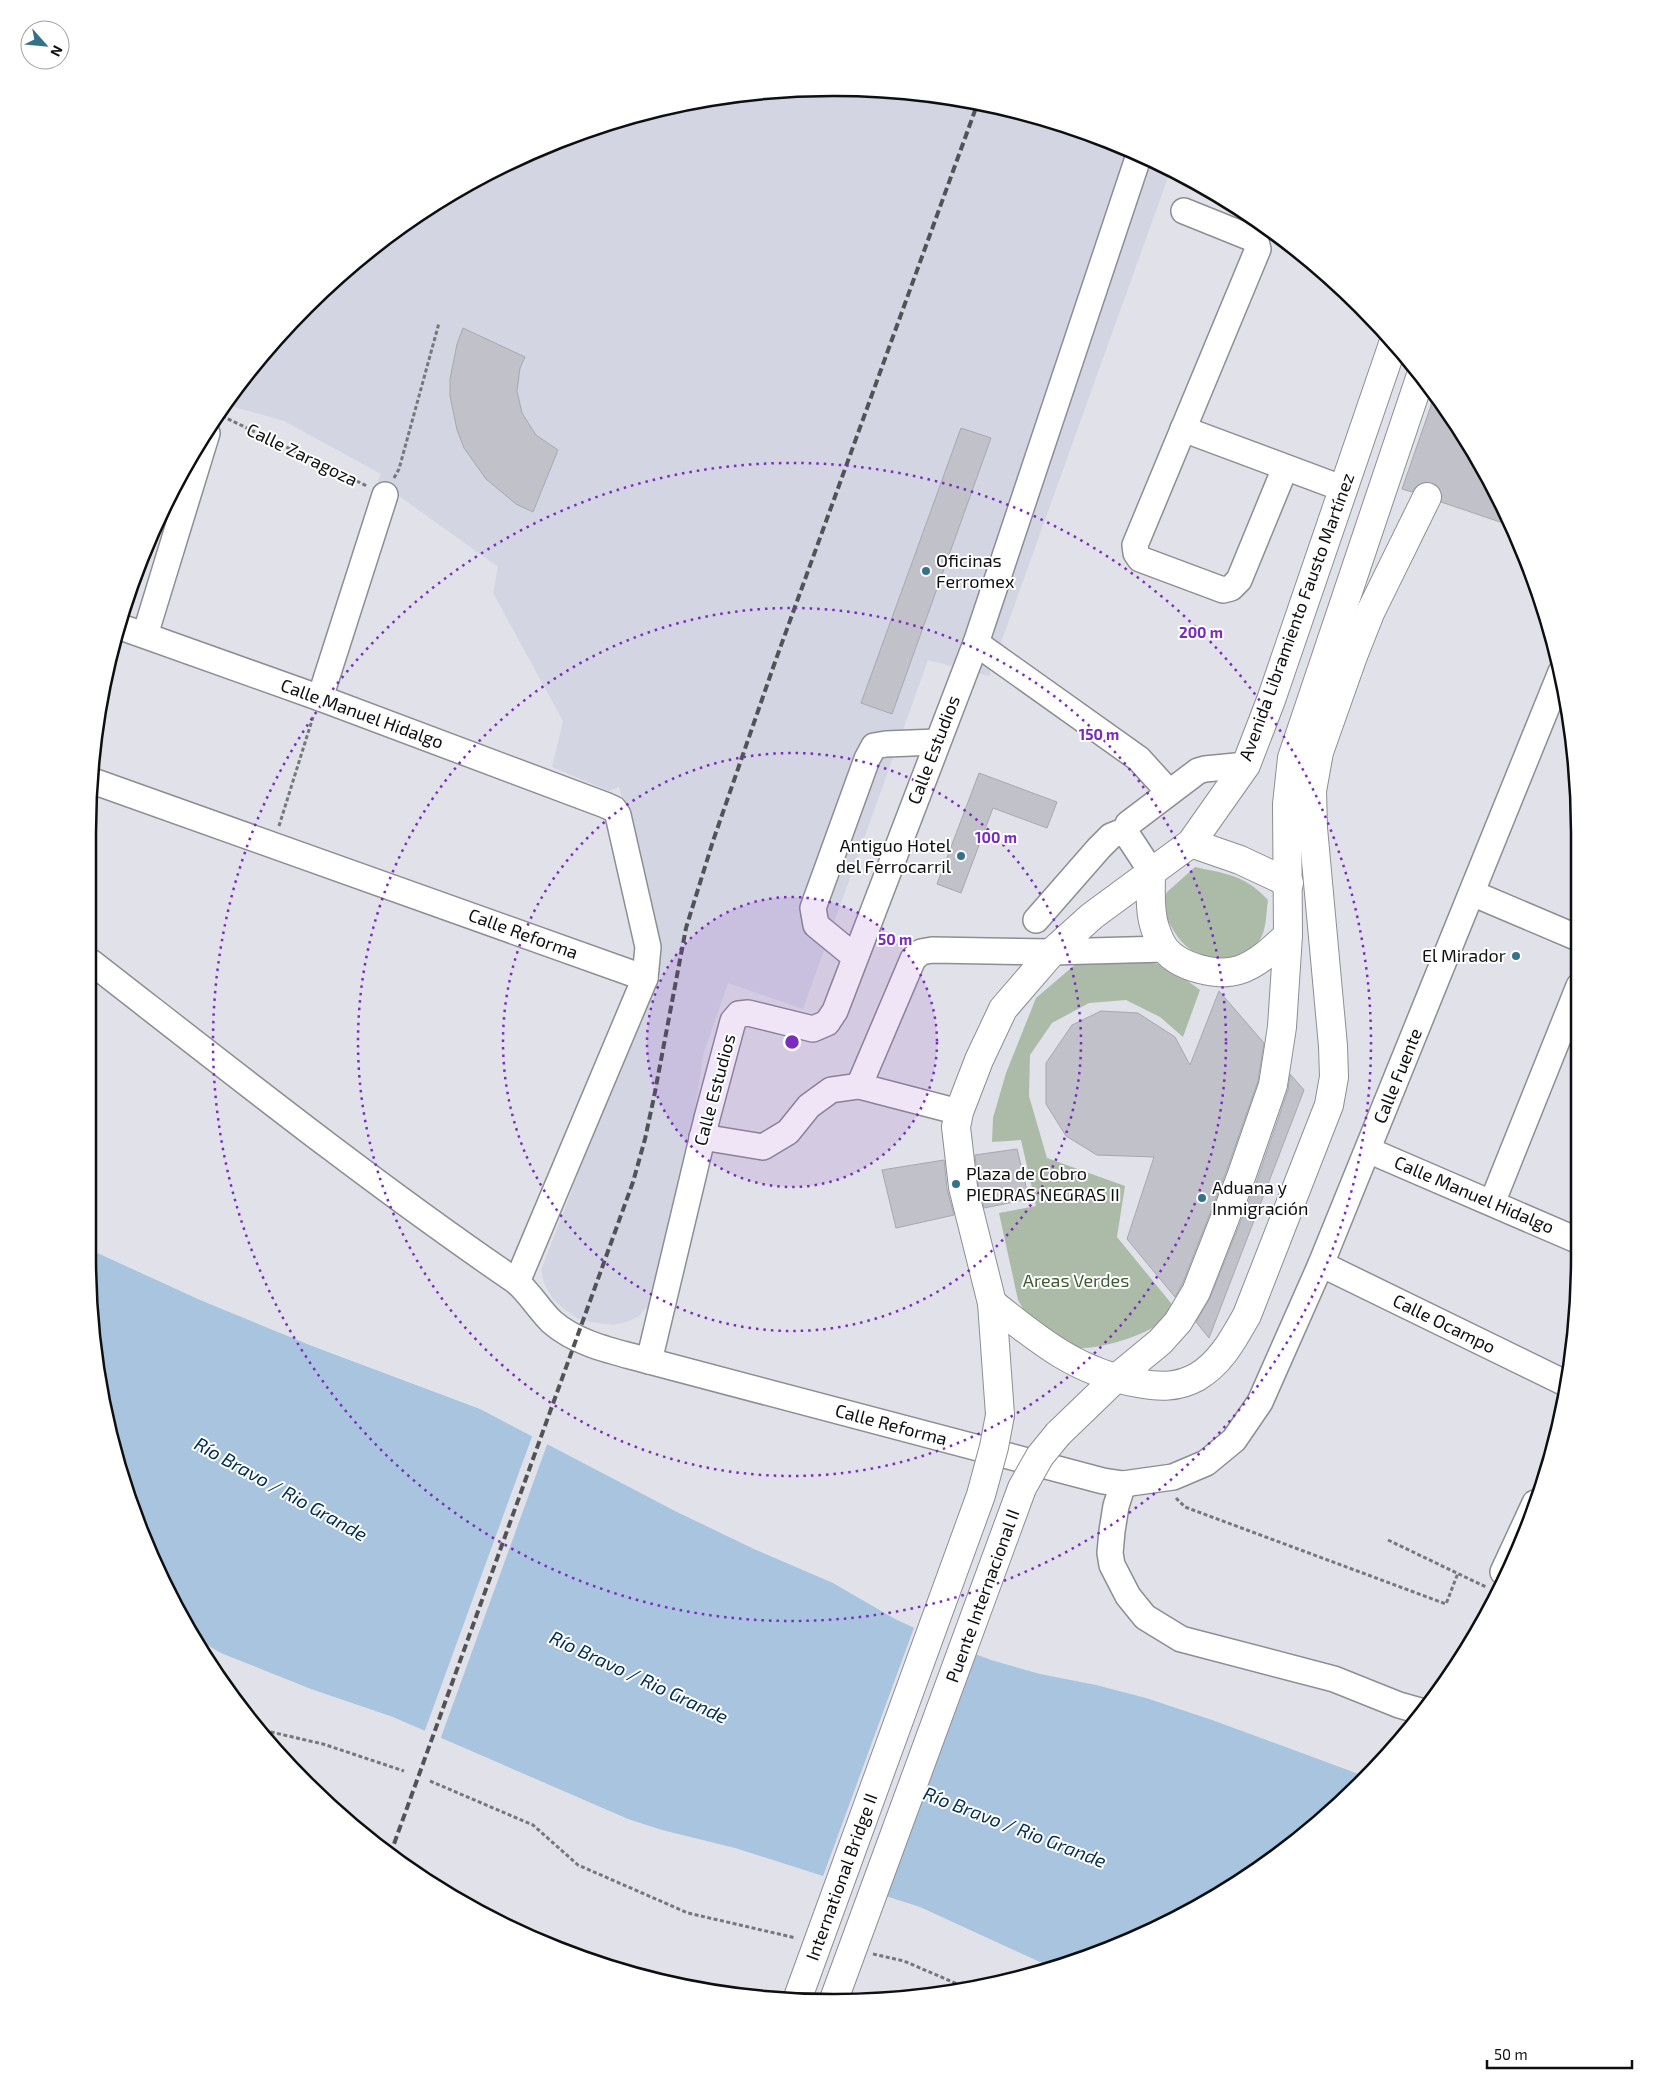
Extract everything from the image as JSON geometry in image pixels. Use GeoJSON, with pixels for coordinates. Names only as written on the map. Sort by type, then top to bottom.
{"type":"FeatureCollection","features":[{"type":"Feature","properties":{"kind":"highway","name":"Avenida Libramiento Fausto Martínez"},"geometry":{"type":"LineString","coordinates":[[1000,1415],[992,1304],[964,1187],[956,1127],[979,1060],[1003,1010],[1052,952],[1092,916],[1190,843],[1246,765],[1271,700],[1391,351]]}},
{"type":"Feature","properties":{"kind":"highway","name":"Avenida Libramiento Fausto Martínez"},"geometry":{"type":"LineString","coordinates":[[1058,1434],[1115,1379],[1160,1342],[1178,1322],[1199,1284],[1241,1177],[1273,1085],[1282,1027],[1288,935],[1287,804],[1292,758],[1418,385]]}},
{"type":"Feature","properties":{"kind":"highway"},"geometry":{"type":"LineString","coordinates":[[992,1304],[1049,1347],[1078,1364],[1115,1379],[1161,1387],[1180,1384],[1197,1376],[1216,1361],[1232,1342],[1247,1315],[1329,1105],[1334,1077],[1334,1046],[1313,828],[1312,791],[1319,752],[1370,613],[1427,497]]}},
{"type":"Feature","properties":{"kind":"highway"},"geometry":{"type":"LineString","coordinates":[[1190,843],[1240,860],[1289,883]]}},
{"type":"Feature","properties":{"kind":"highway"},"geometry":{"type":"LineString","coordinates":[[1151,871],[1151,904],[1154,928],[1165,949],[1181,961],[1208,972],[1238,970],[1263,957],[1288,935]]}},
{"type":"Feature","properties":{"kind":"highway","name":"Puente Internacional II"},"geometry":{"type":"LineString","coordinates":[[887,1754],[981,1495],[994,1447],[1000,1415]]}},
{"type":"Feature","properties":{"kind":"highway","name":"Puente Internacional II"},"geometry":{"type":"LineString","coordinates":[[921,1765],[1022,1488],[1040,1456],[1058,1434]]}},
{"type":"Feature","properties":{"kind":"highway","name":"International Bridge II"},"geometry":{"type":"LineString","coordinates":[[800,1993],[887,1754]]}},
{"type":"Feature","properties":{"kind":"highway","name":"International Bridge II"},"geometry":{"type":"LineString","coordinates":[[836,1994],[921,1765]]}},
{"type":"Feature","properties":{"kind":"street","name":"Calle Estudios"},"geometry":{"type":"LineString","coordinates":[[650,1361],[702,1137],[733,1021],[739,1014],[748,1013],[813,1029],[827,1023],[835,1011],[854,957],[976,644],[1137,161]]}},
{"type":"Feature","properties":{"kind":"street"},"geometry":{"type":"LineString","coordinates":[[1184,211],[1251,238],[1256,242],[1258,249],[1136,545],[1136,553],[1140,559],[1223,590],[1231,588],[1239,580],[1285,468]]}},
{"type":"Feature","properties":{"kind":"street"},"geometry":{"type":"LineString","coordinates":[[1183,429],[1344,489]]}},
{"type":"Feature","properties":{"kind":"street"},"geometry":{"type":"LineString","coordinates":[[145,635],[199,458]]}},
{"type":"Feature","properties":{"kind":"street"},"geometry":{"type":"LineString","coordinates":[[320,698],[385,495]]}},
{"type":"Feature","properties":{"kind":"street","name":"Calle Manuel Hidalgo"},"geometry":{"type":"LineString","coordinates":[[125,628],[320,698],[614,809],[618,814],[648,946],[646,978]]}},
{"type":"Feature","properties":{"kind":"street"},"geometry":{"type":"LineString","coordinates":[[976,644],[1139,759],[1169,792]]}},
{"type":"Feature","properties":{"kind":"street","name":"Calle Fuente"},"geometry":{"type":"LineString","coordinates":[[1206,1463],[1234,1440],[1260,1402],[1321,1264],[1556,685]]}},
{"type":"Feature","properties":{"kind":"street"},"geometry":{"type":"LineString","coordinates":[[854,957],[816,925],[813,908],[864,768],[874,746],[937,742]]}},
{"type":"Feature","properties":{"kind":"street"},"geometry":{"type":"LineString","coordinates":[[1151,871],[1128,836],[1126,830],[1128,824],[1198,771],[1246,765]]}},
{"type":"Feature","properties":{"kind":"street","name":"Calle Reforma"},"geometry":{"type":"LineString","coordinates":[[98,783],[646,978]]}},
{"type":"Feature","properties":{"kind":"street"},"geometry":{"type":"LineString","coordinates":[[1036,920],[1111,836],[1126,830]]}},
{"type":"Feature","properties":{"kind":"street"},"geometry":{"type":"LineString","coordinates":[[1472,893],[1571,935]]}},
{"type":"Feature","properties":{"kind":"street"},"geometry":{"type":"LineString","coordinates":[[859,1086],[913,959],[921,952],[932,950],[1052,952],[1165,949]]}},
{"type":"Feature","properties":{"kind":"street","name":"Calle Reforma"},"geometry":{"type":"LineString","coordinates":[[96,966],[396,1198],[517,1282],[540,1311],[554,1324],[577,1338],[613,1351],[1103,1481],[1123,1484],[1173,1477],[1206,1463]]}},
{"type":"Feature","properties":{"kind":"street"},"geometry":{"type":"LineString","coordinates":[[517,1282],[646,978]]}},
{"type":"Feature","properties":{"kind":"street"},"geometry":{"type":"LineString","coordinates":[[1492,1203],[1571,1006]]}},
{"type":"Feature","properties":{"kind":"street"},"geometry":{"type":"LineString","coordinates":[[702,1137],[764,1147],[788,1132],[809,1106],[831,1090],[859,1086],[960,1112]]}},
{"type":"Feature","properties":{"kind":"street","name":"Calle Manuel Hidalgo"},"geometry":{"type":"LineString","coordinates":[[1368,1150],[1571,1236]]}},
{"type":"Feature","properties":{"kind":"street","name":"Calle Ocampo"},"geometry":{"type":"LineString","coordinates":[[1321,1264],[1560,1381]]}},
{"type":"Feature","properties":{"kind":"street"},"geometry":{"type":"LineString","coordinates":[[1123,1484],[1112,1531],[1110,1554],[1112,1565],[1128,1596],[1146,1617],[1181,1639],[1334,1679],[1415,1709]]}},
{"type":"Feature","properties":{"kind":"path"},"geometry":{"type":"LineString","coordinates":[[385,495],[399,469],[439,323]]}},
{"type":"Feature","properties":{"kind":"path","name":"Calle Zaragoza"},"geometry":{"type":"LineString","coordinates":[[225,417],[385,495]]}},
{"type":"Feature","properties":{"kind":"path"},"geometry":{"type":"LineString","coordinates":[[272,844],[320,698]]}},
{"type":"Feature","properties":{"kind":"path"},"geometry":{"type":"LineString","coordinates":[[1173,1477],[1176,1498],[1185,1506],[1446,1604],[1458,1573]]}},
{"type":"Feature","properties":{"kind":"path"},"geometry":{"type":"LineString","coordinates":[[1388,1540],[1458,1573],[1496,1581]]}},
{"type":"Feature","properties":{"kind":"path"},"geometry":{"type":"LineString","coordinates":[[270,1732],[323,1744],[404,1771]]}},
{"type":"Feature","properties":{"kind":"path"},"geometry":{"type":"LineString","coordinates":[[430,1781],[533,1825],[578,1865],[688,1913],[758,1929]]}},
{"type":"Feature","properties":{"kind":"shaded area"},"geometry":{"type":"Polygon","coordinates":[[[834,96],[930,103],[977,110],[1024,121],[1070,135],[1116,152],[1168,177],[989,676],[928,660],[803,1009],[728,983],[704,1052],[680,1200],[651,1303],[638,1317],[626,1322],[614,1325],[590,1322],[577,1318],[552,1298],[544,1283],[541,1270],[650,987],[640,863],[619,787],[609,791],[552,767],[563,721],[493,593],[498,567],[378,481],[381,474],[284,421],[233,407],[279,347],[347,279],[424,220],[507,172],[551,152],[643,121],[690,110],[785,98],[834,96]]]}},
{"type":"Feature","properties":{"kind":"green space"},"geometry":{"type":"Polygon","coordinates":[[[1195,867],[1243,880],[1268,900],[1262,937],[1244,954],[1224,959],[1204,956],[1186,946],[1171,926],[1161,904],[1167,892],[1195,867]]]}},
{"type":"Feature","properties":{"kind":"green space","name":"Areas Verdes"},"geometry":{"type":"Polygon","coordinates":[[[1123,959],[1166,965],[1200,990],[1183,1037],[1160,1017],[1126,1000],[1089,1003],[1052,1023],[1030,1055],[1029,1096],[1047,1158],[1125,1186],[1117,1237],[1175,1308],[1159,1324],[1134,1336],[1107,1345],[1079,1348],[1039,1336],[1018,1300],[999,1213],[1036,1206],[1021,1140],[992,1142],[993,1118],[1006,1073],[1036,998],[1077,963],[1123,959]]]}},
{"type":"Feature","properties":{"kind":"water","name":"Río Bravo / Rio Grande"},"geometry":{"type":"Polygon","coordinates":[[[96,1252],[200,1300],[312,1346],[480,1409],[677,1512],[754,1549],[833,1583],[895,1619],[954,1646],[991,1660],[1040,1674],[1096,1685],[1146,1698],[1212,1720],[1359,1774],[1320,1811],[1282,1841],[1243,1870],[1202,1895],[1160,1918],[1116,1938],[1043,1963],[920,1907],[735,1848],[662,1830],[628,1819],[393,1717],[311,1689],[221,1653],[207,1645],[172,1583],[152,1539],[135,1493],[121,1447],[110,1400],[98,1305],[96,1252]]]}},
{"type":"Feature","properties":{"kind":"pier"},"geometry":{"type":"Polygon","coordinates":[[[533,1434],[548,1442],[440,1740],[424,1733],[533,1434]]]}},
{"type":"Feature","properties":{"kind":"pier"},"geometry":{"type":"Polygon","coordinates":[[[915,1625],[955,1644],[885,1899],[822,1879],[915,1625]]]}},
{"type":"Feature","properties":{"kind":"building"},"geometry":{"type":"Polygon","coordinates":[[[463,328],[525,357],[520,368],[517,391],[522,413],[536,435],[558,450],[533,512],[516,504],[486,479],[464,448],[457,430],[450,396],[450,379],[457,344],[463,328]]]}},
{"type":"Feature","properties":{"kind":"building"},"geometry":{"type":"Polygon","coordinates":[[[1432,403],[1447,424],[1472,465],[1502,523],[1441,502],[1442,495],[1440,489],[1433,483],[1425,482],[1419,484],[1412,492],[1402,489],[1432,403]]]}},
{"type":"Feature","properties":{"kind":"building","name":"Oficinas Ferromex"},"geometry":{"type":"Polygon","coordinates":[[[961,428],[991,438],[892,714],[861,703],[961,428]]]}},
{"type":"Feature","properties":{"kind":"building","name":"Antiguo Hotel del Ferrocarril"},"geometry":{"type":"Polygon","coordinates":[[[979,773],[1057,802],[1047,828],[993,808],[961,893],[937,884],[979,773]]]}},
{"type":"Feature","properties":{"kind":"building","name":"Aduana y Inmigración"},"geometry":{"type":"Polygon","coordinates":[[[1219,991],[1264,1043],[1258,1081],[1226,1172],[1182,1285],[1175,1297],[1127,1239],[1154,1157],[1097,1155],[1066,1136],[1046,1104],[1046,1063],[1072,1025],[1101,1011],[1138,1013],[1175,1037],[1190,1065],[1219,991]]]}},
{"type":"Feature","properties":{"kind":"building"},"geometry":{"type":"Polygon","coordinates":[[[1290,1074],[1304,1090],[1209,1338],[1196,1322],[1210,1298],[1256,1183],[1288,1090],[1290,1074]]]}},
{"type":"Feature","properties":{"kind":"building"},"geometry":{"type":"Polygon","coordinates":[[[1017,1149],[1029,1199],[984,1208],[978,1184],[975,1155],[1017,1149]]]}},
{"type":"Feature","properties":{"kind":"building"},"geometry":{"type":"Polygon","coordinates":[[[944,1160],[947,1189],[954,1215],[896,1228],[882,1170],[944,1160]]]}},
{"type":"Feature","properties":{"kind":"tunnel"},"geometry":{"type":"LineString","coordinates":[[1427,497],[1452,431]]}},
{"type":"Feature","properties":{"kind":"railway"},"geometry":{"type":"LineString","coordinates":[[393,1847],[633,1182],[654,1097],[686,928],[713,841],[775,662],[975,110]]}},
{"type":"Feature","properties":{"kind":"place","name":"Oficinas Ferromex"},"geometry":{"type":"Point","coordinates":[926,571]}},
{"type":"Feature","properties":{"kind":"place","name":"Antiguo Hotel del Ferrocarril"},"geometry":{"type":"Point","coordinates":[961,856]}},
{"type":"Feature","properties":{"kind":"place","name":"El Mirador"},"geometry":{"type":"Point","coordinates":[1516,956]}},
{"type":"Feature","properties":{"kind":"place","name":"Plaza de Cobro PIEDRAS NEGRAS II"},"geometry":{"type":"Point","coordinates":[956,1184]}},
{"type":"Feature","properties":{"kind":"place","name":"Aduana y Inmigración"},"geometry":{"type":"Point","coordinates":[1202,1198]}}]}
